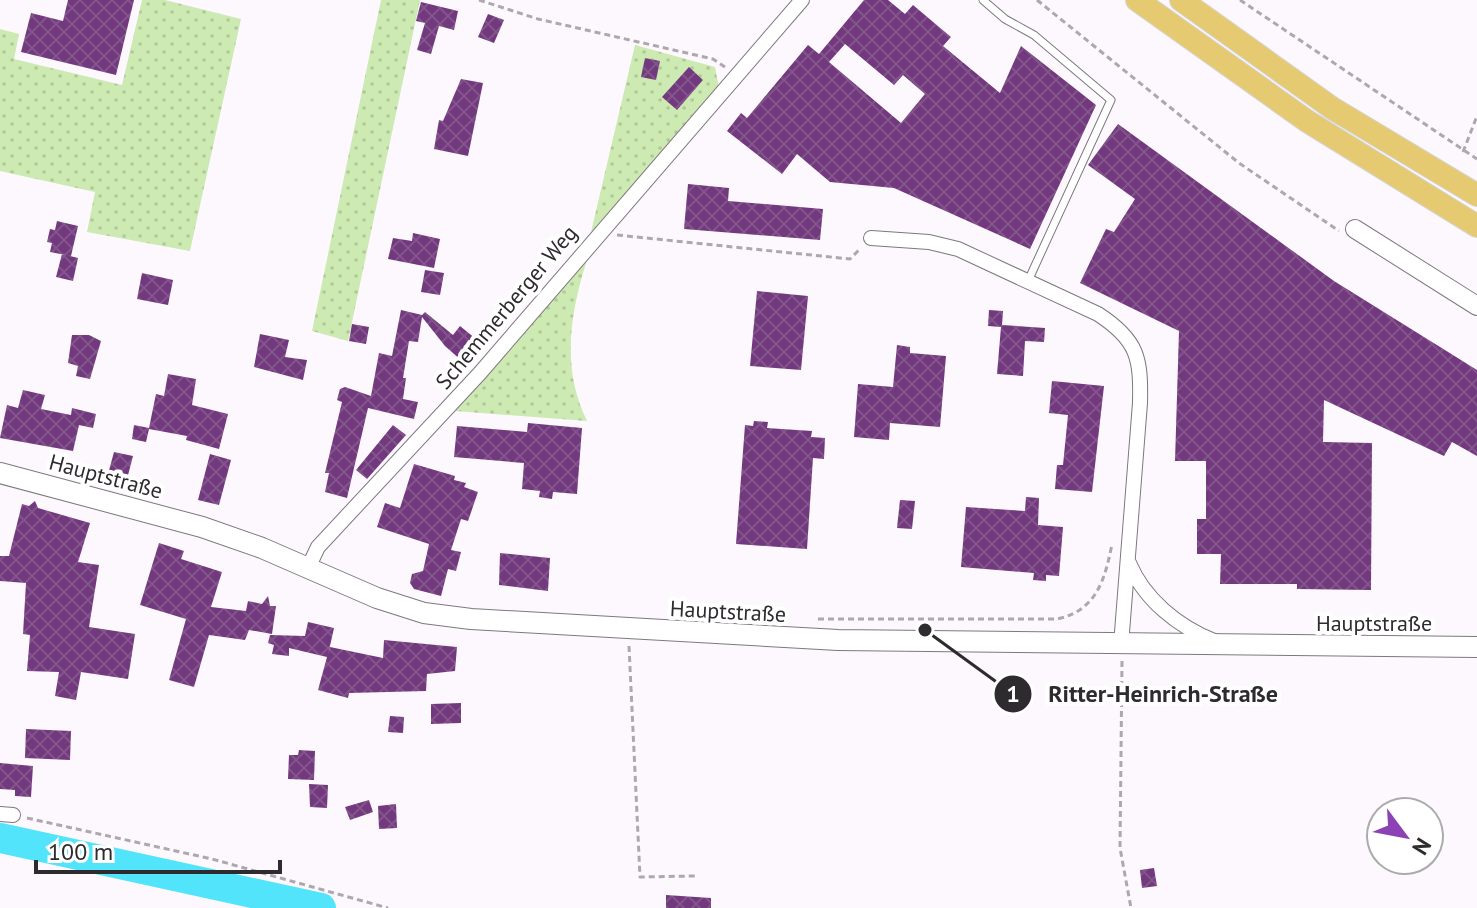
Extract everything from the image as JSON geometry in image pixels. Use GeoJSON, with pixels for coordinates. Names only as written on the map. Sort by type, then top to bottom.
{"type":"FeatureCollection","features":[{"type":"Feature","properties":{"kind":"highway"},"geometry":{"type":"LineString","coordinates":[[1137,0],[1307,121],[1477,226]]}},
{"type":"Feature","properties":{"kind":"highway"},"geometry":{"type":"LineString","coordinates":[[1181,0],[1332,108],[1477,195]]}},
{"type":"Feature","properties":{"kind":"main road","name":"Hauptstraße"},"geometry":{"type":"LineString","coordinates":[[0,473],[202,527],[377,598],[424,613],[629,630],[824,640],[1477,647]]}},
{"type":"Feature","properties":{"kind":"street","name":"Schemmerberger Weg"},"geometry":{"type":"LineString","coordinates":[[308,568],[318,547],[449,408],[802,0]]}},
{"type":"Feature","properties":{"kind":"street"},"geometry":{"type":"LineString","coordinates":[[1351,232],[1477,306]]}},
{"type":"Feature","properties":{"kind":"street"},"geometry":{"type":"LineString","coordinates":[[871,238],[929,242],[958,249],[1098,314],[1116,325],[1134,345],[1141,370],[1121,645]]}},
{"type":"Feature","properties":{"kind":"street"},"geometry":{"type":"LineString","coordinates":[[1127,558],[1138,585],[1165,612],[1199,635],[1227,646]]}},
{"type":"Feature","properties":{"kind":"lane"},"geometry":{"type":"LineString","coordinates":[[983,0],[1005,19],[1034,35],[1111,100],[1027,281]]}},
{"type":"Feature","properties":{"kind":"path"},"geometry":{"type":"LineString","coordinates":[[479,0],[538,19],[713,59],[737,74]]}},
{"type":"Feature","properties":{"kind":"path"},"geometry":{"type":"LineString","coordinates":[[1037,0],[1239,163],[1351,232]]}},
{"type":"Feature","properties":{"kind":"path"},"geometry":{"type":"LineString","coordinates":[[1240,0],[1477,159]]}},
{"type":"Feature","properties":{"kind":"path"},"geometry":{"type":"LineString","coordinates":[[1463,152],[1477,116]]}},
{"type":"Feature","properties":{"kind":"path"},"geometry":{"type":"LineString","coordinates":[[598,233],[850,259],[871,238]]}},
{"type":"Feature","properties":{"kind":"path"},"geometry":{"type":"LineString","coordinates":[[806,619],[1057,619],[1074,615],[1099,590],[1113,543]]}},
{"type":"Feature","properties":{"kind":"path"},"geometry":{"type":"LineString","coordinates":[[629,630],[640,877],[695,876]]}},
{"type":"Feature","properties":{"kind":"path"},"geometry":{"type":"LineString","coordinates":[[1121,645],[1120,848],[1131,908]]}},
{"type":"Feature","properties":{"kind":"path"},"geometry":{"type":"LineString","coordinates":[[6,814],[212,859],[388,908]]}},
{"type":"Feature","properties":{"kind":"green space"},"geometry":{"type":"Polygon","coordinates":[[[142,0],[165,0],[241,19],[190,251],[87,232],[95,192],[0,171],[0,29],[19,34],[14,59],[122,85],[142,0]]]}},
{"type":"Feature","properties":{"kind":"green space"},"geometry":{"type":"Polygon","coordinates":[[[381,0],[420,0],[348,341],[312,331],[381,0]]]}},
{"type":"Feature","properties":{"kind":"green space"},"geometry":{"type":"Polygon","coordinates":[[[635,45],[715,67],[719,88],[591,232],[635,45]]]}},
{"type":"Feature","properties":{"kind":"green space"},"geometry":{"type":"Polygon","coordinates":[[[587,260],[576,300],[571,361],[579,401],[587,421],[455,411],[587,260]]]}},
{"type":"Feature","properties":{"kind":"building"},"geometry":{"type":"Polygon","coordinates":[[[68,0],[134,0],[116,75],[21,52],[31,13],[63,21],[68,0]]]}},
{"type":"Feature","properties":{"kind":"building"},"geometry":{"type":"Polygon","coordinates":[[[864,0],[888,0],[905,14],[913,5],[951,37],[943,46],[1000,93],[1021,46],[1096,105],[1030,249],[894,188],[830,182],[797,154],[782,174],[727,131],[741,113],[747,118],[808,45],[819,54],[864,0]],[[845,44],[829,62],[901,123],[925,94],[903,75],[894,85],[845,44]]]}},
{"type":"Feature","properties":{"kind":"building"},"geometry":{"type":"Polygon","coordinates":[[[421,2],[458,11],[454,30],[439,26],[431,54],[417,50],[425,23],[416,21],[421,2]]]}},
{"type":"Feature","properties":{"kind":"building"},"geometry":{"type":"Polygon","coordinates":[[[488,14],[504,20],[494,43],[478,37],[488,14]]]}},
{"type":"Feature","properties":{"kind":"building"},"geometry":{"type":"Polygon","coordinates":[[[645,58],[660,61],[656,80],[641,77],[645,58]]]}},
{"type":"Feature","properties":{"kind":"building"},"geometry":{"type":"Polygon","coordinates":[[[689,67],[703,80],[677,110],[662,97],[689,67]]]}},
{"type":"Feature","properties":{"kind":"building"},"geometry":{"type":"Polygon","coordinates":[[[461,79],[483,83],[468,156],[434,149],[439,120],[443,121],[461,79]]]}},
{"type":"Feature","properties":{"kind":"building"},"geometry":{"type":"Polygon","coordinates":[[[1118,124],[1334,281],[1477,370],[1477,456],[1452,442],[1444,456],[1324,400],[1323,442],[1372,443],[1371,590],[1297,589],[1297,584],[1220,584],[1221,554],[1197,554],[1197,519],[1206,519],[1206,461],[1175,461],[1179,331],[1080,283],[1106,229],[1114,232],[1135,199],[1088,165],[1118,124]]]}},
{"type":"Feature","properties":{"kind":"building"},"geometry":{"type":"Polygon","coordinates":[[[688,184],[729,188],[728,201],[823,209],[820,240],[684,229],[688,184]]]}},
{"type":"Feature","properties":{"kind":"building"},"geometry":{"type":"Polygon","coordinates":[[[57,221],[78,226],[71,256],[50,252],[52,243],[47,242],[50,229],[55,230],[57,221]]]}},
{"type":"Feature","properties":{"kind":"building"},"geometry":{"type":"Polygon","coordinates":[[[413,233],[440,239],[434,268],[388,259],[393,238],[412,241],[413,233]]]}},
{"type":"Feature","properties":{"kind":"building"},"geometry":{"type":"Polygon","coordinates":[[[62,254],[78,258],[73,281],[56,277],[62,254]]]}},
{"type":"Feature","properties":{"kind":"building"},"geometry":{"type":"Polygon","coordinates":[[[425,270],[444,273],[440,295],[421,292],[425,270]]]}},
{"type":"Feature","properties":{"kind":"building"},"geometry":{"type":"Polygon","coordinates":[[[142,273],[173,280],[168,305],[137,299],[142,273]]]}},
{"type":"Feature","properties":{"kind":"building"},"geometry":{"type":"Polygon","coordinates":[[[757,291],[808,296],[801,370],[750,366],[757,291]]]}},
{"type":"Feature","properties":{"kind":"building"},"geometry":{"type":"Polygon","coordinates":[[[401,310],[422,315],[425,312],[453,335],[460,326],[476,339],[498,314],[507,321],[481,353],[474,347],[462,361],[445,346],[422,317],[418,342],[409,341],[403,378],[406,378],[403,399],[418,402],[414,419],[368,408],[347,498],[325,492],[329,473],[325,473],[342,402],[337,400],[340,389],[345,387],[371,396],[379,353],[392,356],[401,310]]]}},
{"type":"Feature","properties":{"kind":"building"},"geometry":{"type":"Polygon","coordinates":[[[989,310],[1003,311],[1002,325],[1045,328],[1044,342],[1025,341],[1023,376],[997,374],[1001,327],[988,326],[989,310]]]}},
{"type":"Feature","properties":{"kind":"building"},"geometry":{"type":"Polygon","coordinates":[[[352,324],[369,327],[366,344],[349,341],[352,324]]]}},
{"type":"Feature","properties":{"kind":"building"},"geometry":{"type":"Polygon","coordinates":[[[260,334],[289,340],[285,357],[307,360],[303,380],[254,367],[260,334]]]}},
{"type":"Feature","properties":{"kind":"building"},"geometry":{"type":"Polygon","coordinates":[[[72,335],[89,335],[101,341],[90,379],[76,376],[78,366],[68,363],[72,335]]]}},
{"type":"Feature","properties":{"kind":"building"},"geometry":{"type":"Polygon","coordinates":[[[897,345],[910,347],[910,353],[946,356],[940,427],[890,423],[889,440],[854,437],[858,384],[893,387],[897,345]]]}},
{"type":"Feature","properties":{"kind":"building"},"geometry":{"type":"Polygon","coordinates":[[[168,374],[196,379],[192,405],[228,414],[219,449],[186,440],[187,436],[149,429],[146,442],[132,439],[134,425],[149,428],[156,394],[164,396],[168,374]]]}},
{"type":"Feature","properties":{"kind":"building"},"geometry":{"type":"Polygon","coordinates":[[[1052,381],[1104,386],[1092,492],[1055,489],[1057,465],[1063,465],[1068,415],[1049,413],[1052,381]]]}},
{"type":"Feature","properties":{"kind":"building"},"geometry":{"type":"Polygon","coordinates":[[[23,390],[45,395],[41,409],[71,415],[72,408],[96,414],[93,428],[79,425],[73,451],[0,438],[7,405],[18,408],[23,390]]]}},
{"type":"Feature","properties":{"kind":"building"},"geometry":{"type":"Polygon","coordinates":[[[754,421],[768,422],[767,428],[812,431],[811,437],[825,438],[824,459],[813,458],[807,549],[736,544],[745,425],[753,426],[754,421]]]}},
{"type":"Feature","properties":{"kind":"building"},"geometry":{"type":"Polygon","coordinates":[[[528,423],[582,428],[577,494],[553,492],[552,499],[539,497],[540,491],[522,489],[524,463],[454,457],[457,426],[527,432],[528,423]]]}},
{"type":"Feature","properties":{"kind":"building"},"geometry":{"type":"Polygon","coordinates":[[[393,425],[406,435],[367,479],[356,470],[393,425]]]}},
{"type":"Feature","properties":{"kind":"building"},"geometry":{"type":"Polygon","coordinates":[[[114,452],[133,456],[127,479],[108,474],[114,452]]]}},
{"type":"Feature","properties":{"kind":"building"},"geometry":{"type":"Polygon","coordinates":[[[210,454],[231,460],[219,505],[198,500],[210,454]]]}},
{"type":"Feature","properties":{"kind":"building"},"geometry":{"type":"Polygon","coordinates":[[[414,464],[455,476],[454,480],[466,483],[464,487],[478,492],[468,521],[461,519],[451,550],[461,552],[456,571],[448,569],[441,596],[414,589],[410,583],[412,574],[423,571],[429,544],[377,527],[385,503],[400,508],[414,464]]]}},
{"type":"Feature","properties":{"kind":"building"},"geometry":{"type":"Polygon","coordinates":[[[1026,497],[1039,498],[1038,525],[1063,527],[1059,576],[1046,575],[1046,581],[1033,580],[1034,573],[961,567],[966,507],[1025,511],[1026,497]]]}},
{"type":"Feature","properties":{"kind":"building"},"geometry":{"type":"Polygon","coordinates":[[[900,500],[915,501],[912,529],[897,528],[900,500]]]}},
{"type":"Feature","properties":{"kind":"building"},"geometry":{"type":"Polygon","coordinates":[[[35,501],[38,508],[90,523],[78,562],[99,565],[89,627],[135,634],[128,679],[81,672],[76,700],[55,696],[59,672],[27,671],[30,635],[23,634],[26,583],[0,581],[0,556],[9,556],[22,504],[29,506],[35,501]]]}},
{"type":"Feature","properties":{"kind":"building"},"geometry":{"type":"Polygon","coordinates":[[[159,543],[184,551],[181,559],[222,572],[211,607],[246,611],[248,601],[262,604],[268,596],[270,606],[276,606],[272,634],[249,630],[245,640],[209,635],[194,687],[169,680],[186,619],[140,605],[159,543]]]}},
{"type":"Feature","properties":{"kind":"building"},"geometry":{"type":"Polygon","coordinates":[[[500,553],[550,558],[548,591],[499,585],[500,553]]]}},
{"type":"Feature","properties":{"kind":"building"},"geometry":{"type":"Polygon","coordinates":[[[308,622],[334,628],[328,655],[330,647],[383,658],[384,640],[457,647],[455,671],[427,674],[426,691],[349,693],[348,698],[318,690],[327,657],[289,648],[289,656],[272,654],[274,645],[268,643],[270,635],[305,636],[308,622]]]}},
{"type":"Feature","properties":{"kind":"building"},"geometry":{"type":"Polygon","coordinates":[[[461,703],[461,723],[431,724],[431,704],[461,703]]]}},
{"type":"Feature","properties":{"kind":"building"},"geometry":{"type":"Polygon","coordinates":[[[390,716],[404,717],[403,733],[388,732],[390,716]]]}},
{"type":"Feature","properties":{"kind":"building"},"geometry":{"type":"Polygon","coordinates":[[[26,729],[71,731],[70,760],[25,758],[26,729]]]}},
{"type":"Feature","properties":{"kind":"building"},"geometry":{"type":"Polygon","coordinates":[[[299,750],[315,751],[314,780],[288,779],[289,755],[298,755],[299,750]]]}},
{"type":"Feature","properties":{"kind":"building"},"geometry":{"type":"Polygon","coordinates":[[[0,763],[33,766],[31,797],[15,796],[15,790],[0,789],[0,763]]]}},
{"type":"Feature","properties":{"kind":"building"},"geometry":{"type":"Polygon","coordinates":[[[309,784],[328,785],[327,808],[310,807],[309,784]]]}},
{"type":"Feature","properties":{"kind":"building"},"geometry":{"type":"Polygon","coordinates":[[[369,800],[373,812],[350,820],[345,807],[369,800]]]}},
{"type":"Feature","properties":{"kind":"building"},"geometry":{"type":"Polygon","coordinates":[[[396,804],[397,828],[379,829],[378,806],[396,804]]]}},
{"type":"Feature","properties":{"kind":"building"},"geometry":{"type":"Polygon","coordinates":[[[1154,868],[1157,886],[1142,888],[1140,870],[1154,868]]]}},
{"type":"Feature","properties":{"kind":"building"},"geometry":{"type":"Polygon","coordinates":[[[666,895],[711,898],[711,908],[666,908],[666,895]]]}},
{"type":"Feature","properties":{"kind":"waterway"},"geometry":{"type":"LineString","coordinates":[[0,838],[321,908]]}},
{"type":"Feature","properties":{"kind":"place","name":"Ritter-Heinrich-Straße"},"geometry":{"type":"Point","coordinates":[925,630]}}]}
